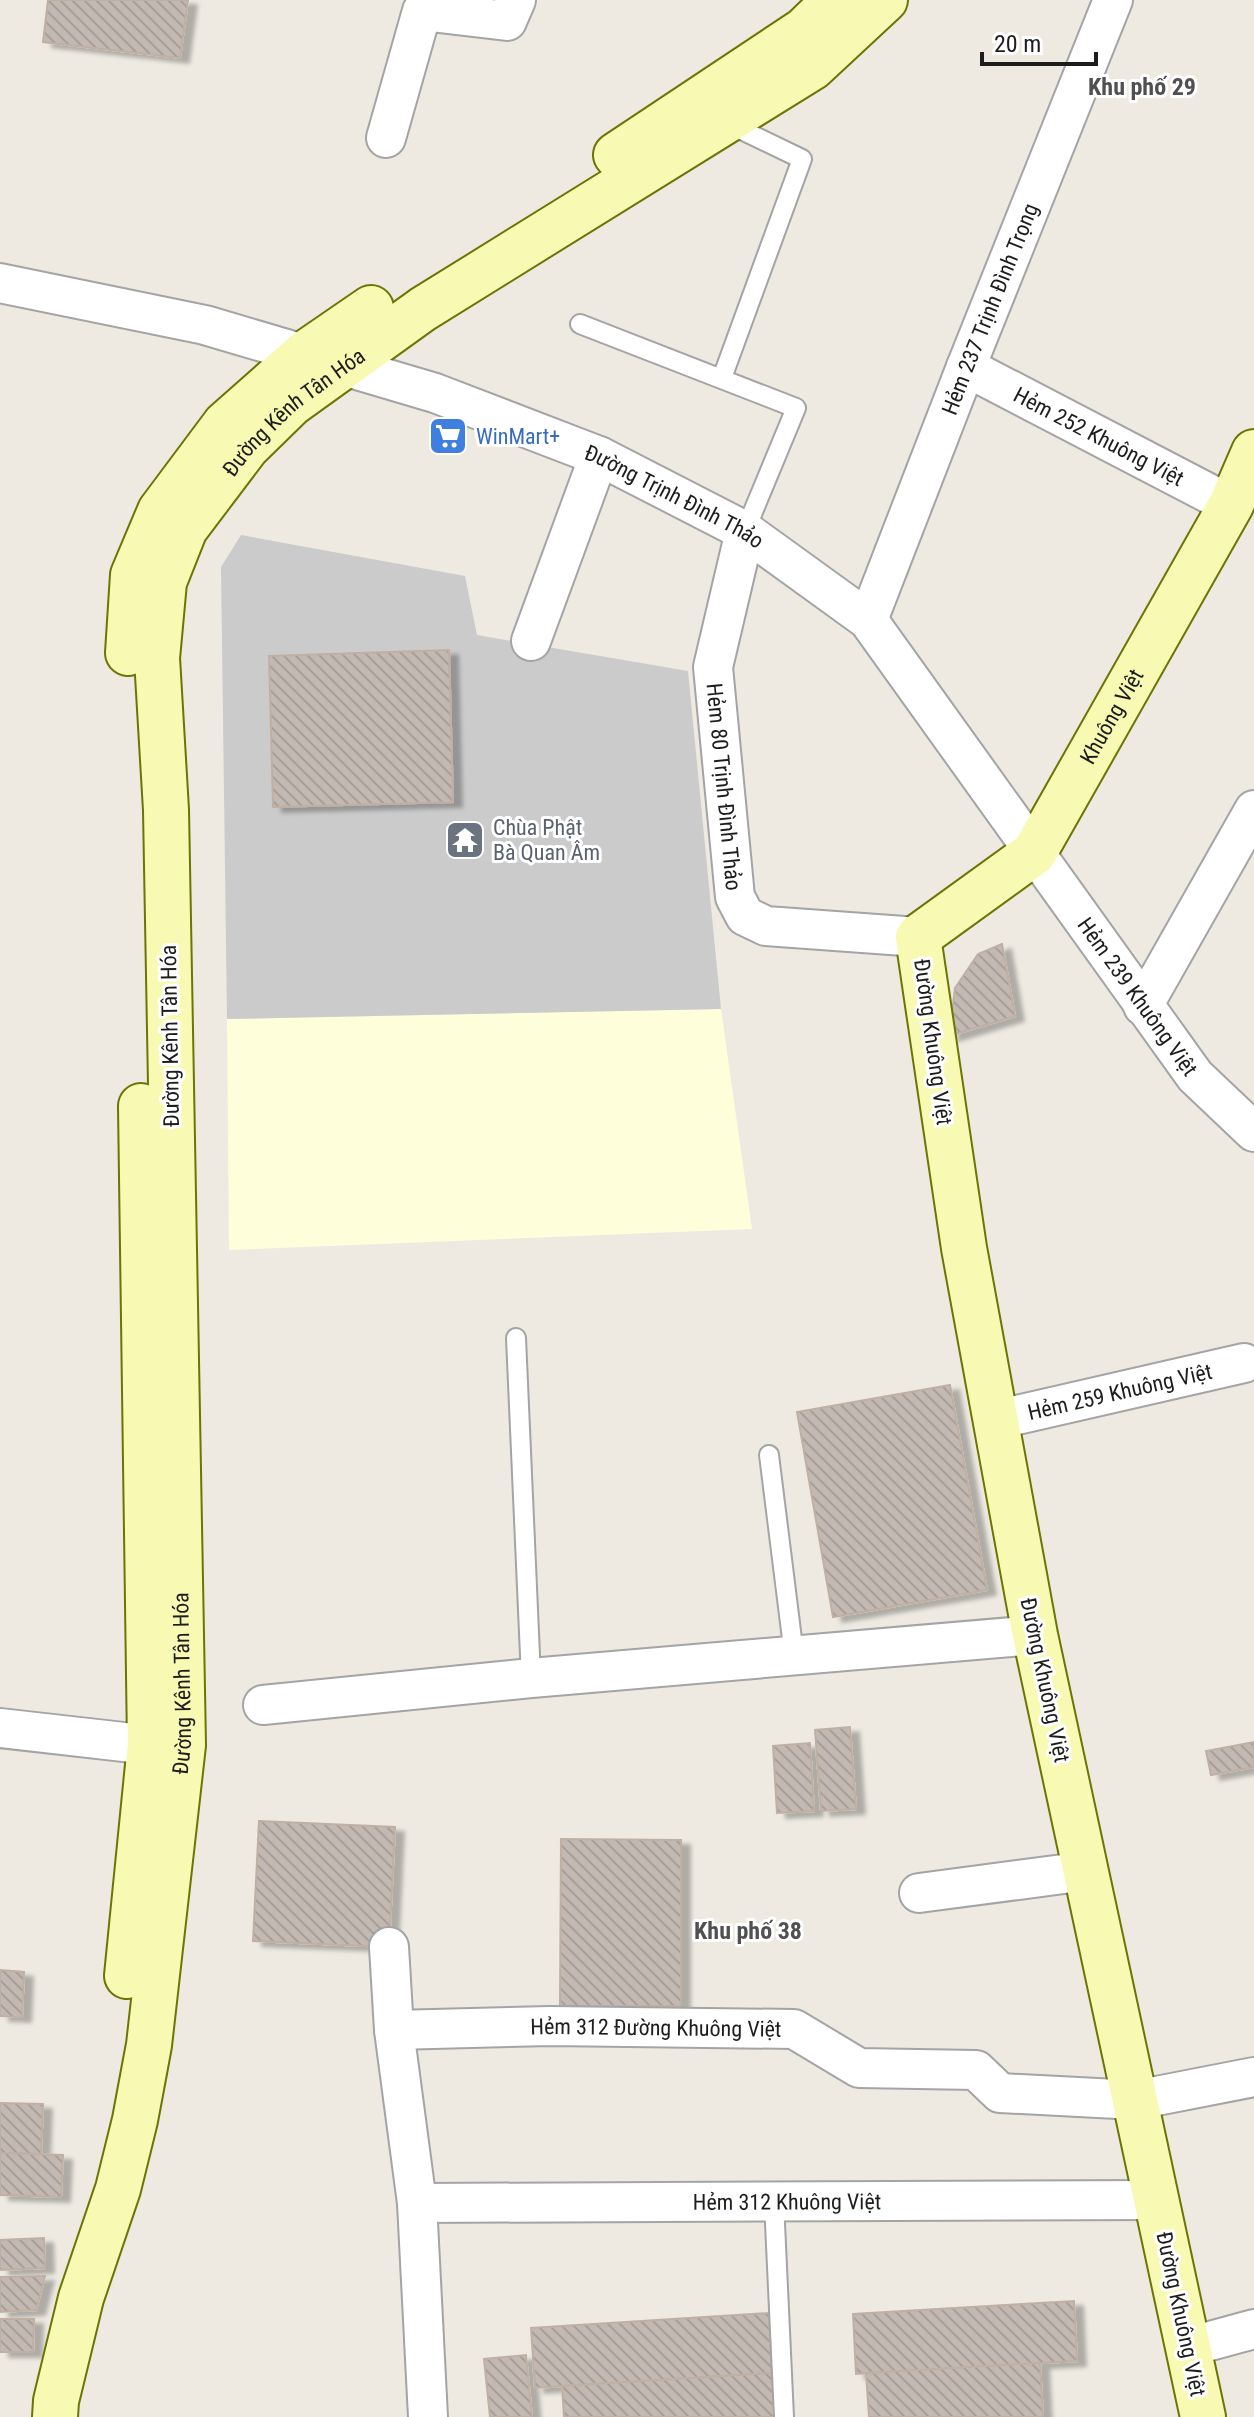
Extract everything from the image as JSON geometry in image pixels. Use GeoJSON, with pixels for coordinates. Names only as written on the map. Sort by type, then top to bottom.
{"type":"FeatureCollection","features":[{"type":"Feature","properties":{"kind":"street"},"geometry":{"type":"LineString","coordinates":[[386,138],[422,11],[507,21],[516,0]]}},
{"type":"Feature","properties":{"kind":"street","name":"Đường Kênh Tân Hóa"},"geometry":{"type":"LineString","coordinates":[[323,360],[385,299],[635,143],[804,30],[835,0]]}},
{"type":"Feature","properties":{"kind":"street","name":"Đường Kênh Tân Hóa"},"geometry":{"type":"LineString","coordinates":[[25,2417],[50,2299],[108,2116],[160,1723],[165,1658],[137,814],[128,659],[133,575],[160,511],[225,424],[323,360],[423,309],[813,67],[885,0]]}},
{"type":"Feature","properties":{"kind":"street","name":"Hẻm 237 Trịnh Đình Trọng"},"geometry":{"type":"LineString","coordinates":[[868,620],[1113,0]]}},
{"type":"Feature","properties":{"kind":"street","name":"Đường Trịnh Đình Thảo"},"geometry":{"type":"LineString","coordinates":[[0,283],[205,325],[435,393],[599,456],[745,531],[868,620],[1034,853]]}},
{"type":"Feature","properties":{"kind":"street","name":"Hẻm 252 Khuông Việt"},"geometry":{"type":"LineString","coordinates":[[966,367],[1237,508]]}},
{"type":"Feature","properties":{"kind":"street","name":"Khuông Việt"},"geometry":{"type":"LineString","coordinates":[[918,937],[1034,853],[1237,508],[1254,452]]}},
{"type":"Feature","properties":{"kind":"street"},"geometry":{"type":"LineString","coordinates":[[531,641],[599,456]]}},
{"type":"Feature","properties":{"kind":"street","name":"Hẻm 80 Trịnh Đình Thảo"},"geometry":{"type":"LineString","coordinates":[[745,531],[713,667],[735,897],[745,916],[766,926],[918,937]]}},
{"type":"Feature","properties":{"kind":"street"},"geometry":{"type":"LineString","coordinates":[[1143,1006],[1254,810]]}},
{"type":"Feature","properties":{"kind":"street","name":"Hẻm 239 Khuông Việt"},"geometry":{"type":"LineString","coordinates":[[1034,853],[1195,1076],[1254,1132]]}},
{"type":"Feature","properties":{"kind":"street","name":"Đường Khuông Việt"},"geometry":{"type":"LineString","coordinates":[[918,937],[964,1248],[1035,1635],[1203,2417]]}},
{"type":"Feature","properties":{"kind":"street","name":"Hẻm 259 Khuông Việt"},"geometry":{"type":"LineString","coordinates":[[995,1420],[1244,1363]]}},
{"type":"Feature","properties":{"kind":"street"},"geometry":{"type":"LineString","coordinates":[[263,1705],[531,1678],[1035,1635]]}},
{"type":"Feature","properties":{"kind":"street"},"geometry":{"type":"LineString","coordinates":[[0,1728],[160,1723]]}},
{"type":"Feature","properties":{"kind":"street","name":"Đường Kênh Tân Hóa"},"geometry":{"type":"LineString","coordinates":[[55,2417],[56,2401],[81,2298],[118,2189],[149,2045],[183,1745],[160,1723]]}},
{"type":"Feature","properties":{"kind":"street"},"geometry":{"type":"LineString","coordinates":[[919,1893],[1086,1871]]}},
{"type":"Feature","properties":{"kind":"street"},"geometry":{"type":"LineString","coordinates":[[389,1947],[394,2030],[417,2203],[428,2417]]}},
{"type":"Feature","properties":{"kind":"street","name":"Hẻm 312 Đường Khuông Việt"},"geometry":{"type":"LineString","coordinates":[[394,2030],[550,2026],[794,2029],[859,2068],[976,2070],[1000,2093],[1136,2100],[1254,2077]]}},
{"type":"Feature","properties":{"kind":"street","name":"Hẻm 312 Khuông Việt"},"geometry":{"type":"LineString","coordinates":[[417,2203],[1156,2200]]}},
{"type":"Feature","properties":{"kind":"street"},"geometry":{"type":"LineString","coordinates":[[1188,2347],[1254,2329]]}},
{"type":"Feature","properties":{"kind":"lane"},"geometry":{"type":"LineString","coordinates":[[722,378],[802,159],[724,122]]}},
{"type":"Feature","properties":{"kind":"lane"},"geometry":{"type":"LineString","coordinates":[[580,324],[796,408],[745,531]]}},
{"type":"Feature","properties":{"kind":"lane"},"geometry":{"type":"LineString","coordinates":[[516,1338],[531,1678]]}},
{"type":"Feature","properties":{"kind":"lane"},"geometry":{"type":"LineString","coordinates":[[769,1455],[794,1655]]}},
{"type":"Feature","properties":{"kind":"lane"},"geometry":{"type":"LineString","coordinates":[[774,2202],[784,2417]]}},
{"type":"Feature","properties":{"kind":"shaded area","name":"Chùa Phật Bà Quan Âm"},"geometry":{"type":"Polygon","coordinates":[[[241,535],[465,576],[477,635],[688,671],[721,1009],[227,1019],[221,567],[241,535]]]}},
{"type":"Feature","properties":{"kind":"shaded area"},"geometry":{"type":"Polygon","coordinates":[[[721,1009],[752,1229],[229,1250],[227,1019],[721,1009]]]}},
{"type":"Feature","properties":{"kind":"building"},"geometry":{"type":"Polygon","coordinates":[[[48,0],[188,0],[180,58],[43,42],[48,0]]]}},
{"type":"Feature","properties":{"kind":"building"},"geometry":{"type":"Polygon","coordinates":[[[449,650],[453,802],[273,807],[269,656],[449,650]]]}},
{"type":"Feature","properties":{"kind":"building"},"geometry":{"type":"Polygon","coordinates":[[[1002,944],[1015,1016],[949,1036],[955,988],[978,954],[1002,944]]]}},
{"type":"Feature","properties":{"kind":"building"},"geometry":{"type":"Polygon","coordinates":[[[950,1385],[987,1590],[833,1617],[797,1412],[950,1385]]]}},
{"type":"Feature","properties":{"kind":"building"},"geometry":{"type":"Polygon","coordinates":[[[850,1727],[856,1809],[821,1811],[815,1730],[850,1727]]]}},
{"type":"Feature","properties":{"kind":"building"},"geometry":{"type":"Polygon","coordinates":[[[1254,1742],[1254,1767],[1211,1775],[1206,1751],[1254,1742]]]}},
{"type":"Feature","properties":{"kind":"building"},"geometry":{"type":"Polygon","coordinates":[[[810,1743],[814,1811],[777,1813],[773,1746],[810,1743]]]}},
{"type":"Feature","properties":{"kind":"building"},"geometry":{"type":"Polygon","coordinates":[[[259,1821],[395,1827],[389,1947],[253,1941],[259,1821]]]}},
{"type":"Feature","properties":{"kind":"building"},"geometry":{"type":"Polygon","coordinates":[[[561,1839],[681,1840],[681,2006],[560,2006],[561,1839]]]}},
{"type":"Feature","properties":{"kind":"building"},"geometry":{"type":"Polygon","coordinates":[[[0,1970],[24,1972],[22,2017],[0,2016],[0,1970]]]}},
{"type":"Feature","properties":{"kind":"building"},"geometry":{"type":"Polygon","coordinates":[[[0,2103],[43,2104],[41,2154],[0,2153],[0,2103]]]}},
{"type":"Feature","properties":{"kind":"building"},"geometry":{"type":"Polygon","coordinates":[[[0,2153],[63,2155],[61,2197],[0,2195],[0,2153]]]}},
{"type":"Feature","properties":{"kind":"building"},"geometry":{"type":"Polygon","coordinates":[[[44,2238],[45,2268],[0,2270],[0,2240],[44,2238]]]}},
{"type":"Feature","properties":{"kind":"building"},"geometry":{"type":"Polygon","coordinates":[[[45,2276],[36,2310],[0,2312],[0,2277],[45,2276]]]}},
{"type":"Feature","properties":{"kind":"building"},"geometry":{"type":"Polygon","coordinates":[[[1074,2301],[1077,2361],[856,2374],[853,2314],[1074,2301]]]}},
{"type":"Feature","properties":{"kind":"building"},"geometry":{"type":"Polygon","coordinates":[[[769,2313],[772,2373],[535,2388],[531,2328],[769,2313]]]}},
{"type":"Feature","properties":{"kind":"building"},"geometry":{"type":"Polygon","coordinates":[[[0,2319],[34,2319],[33,2352],[0,2352],[0,2319]]]}},
{"type":"Feature","properties":{"kind":"building"},"geometry":{"type":"Polygon","coordinates":[[[526,2355],[532,2417],[490,2417],[484,2359],[526,2355]]]}},
{"type":"Feature","properties":{"kind":"building"},"geometry":{"type":"Polygon","coordinates":[[[1040,2363],[1043,2417],[869,2417],[866,2373],[1040,2363]]]}},
{"type":"Feature","properties":{"kind":"building"},"geometry":{"type":"Polygon","coordinates":[[[772,2373],[775,2417],[564,2417],[562,2386],[772,2373]]]}},
{"type":"Feature","properties":{"kind":"place","name":"WinMart+"},"geometry":{"type":"Point","coordinates":[448,436]}},
{"type":"Feature","properties":{"kind":"place","name":"Chùa Phật Bà Quan Âm"},"geometry":{"type":"Point","coordinates":[465,840]}},
{"type":"Feature","properties":{"kind":"district","name":"Khu phố 29"},"geometry":{"type":"Point","coordinates":[1142,87]}},
{"type":"Feature","properties":{"kind":"district","name":"Khu phố 38"},"geometry":{"type":"Point","coordinates":[748,1931]}}]}
